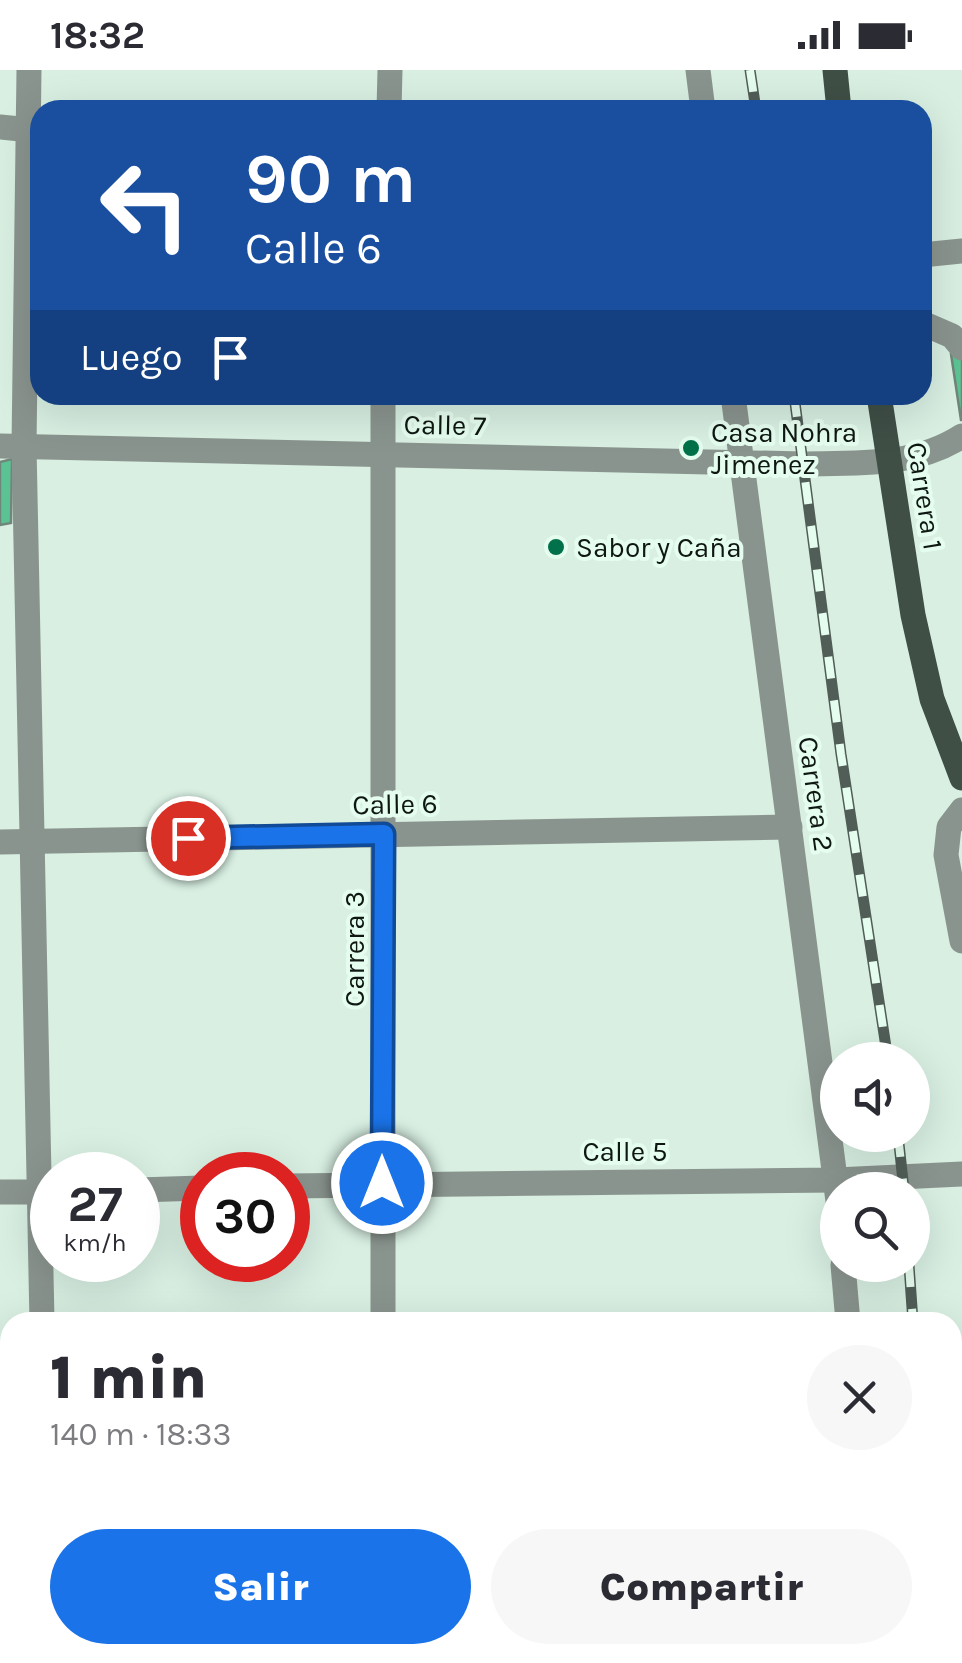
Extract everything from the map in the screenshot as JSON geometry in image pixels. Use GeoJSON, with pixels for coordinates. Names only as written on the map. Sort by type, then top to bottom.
{"type":"FeatureCollection","features":[{"type":"Feature","properties":{"kind":"main road"},"geometry":{"type":"LineString","coordinates":[[835,70],[837,100]]}},
{"type":"Feature","properties":{"kind":"main road","name":"Carrera 1"},"geometry":{"type":"LineString","coordinates":[[881,405],[913,615],[928,682],[962,778]]}},
{"type":"Feature","properties":{"kind":"street"},"geometry":{"type":"LineString","coordinates":[[28,70],[31,100]]}},
{"type":"Feature","properties":{"kind":"street"},"geometry":{"type":"LineString","coordinates":[[389,100],[390,70]]}},
{"type":"Feature","properties":{"kind":"street"},"geometry":{"type":"LineString","coordinates":[[698,70],[701,100]]}},
{"type":"Feature","properties":{"kind":"street"},"geometry":{"type":"LineString","coordinates":[[0,127],[30,131]]}},
{"type":"Feature","properties":{"kind":"street"},"geometry":{"type":"LineString","coordinates":[[30,188],[12,446],[43,1152]]}},
{"type":"Feature","properties":{"kind":"street"},"geometry":{"type":"LineString","coordinates":[[932,254],[962,251]]}},
{"type":"Feature","properties":{"kind":"street"},"geometry":{"type":"LineString","coordinates":[[932,327],[952,336],[962,348]]}},
{"type":"Feature","properties":{"kind":"street","name":"Carrera 3"},"geometry":{"type":"LineString","coordinates":[[383,405],[383,1312]]}},
{"type":"Feature","properties":{"kind":"street","name":"Carrera 2"},"geometry":{"type":"LineString","coordinates":[[734,405],[835,1172]]}},
{"type":"Feature","properties":{"kind":"street","name":"Calle 7"},"geometry":{"type":"LineString","coordinates":[[12,446],[802,464],[890,463],[962,436]]}},
{"type":"Feature","properties":{"kind":"street"},"geometry":{"type":"LineString","coordinates":[[962,810],[949,827],[946,855],[962,941]]}},
{"type":"Feature","properties":{"kind":"street","name":"Calle 6"},"geometry":{"type":"LineString","coordinates":[[0,842],[790,827]]}},
{"type":"Feature","properties":{"kind":"street","name":"Calle 5"},"geometry":{"type":"LineString","coordinates":[[930,1178],[962,1174]]}},
{"type":"Feature","properties":{"kind":"street","name":"Calle 5"},"geometry":{"type":"LineString","coordinates":[[310,1185],[820,1190]]}},
{"type":"Feature","properties":{"kind":"street"},"geometry":{"type":"LineString","coordinates":[[0,1192],[30,1192]]}},
{"type":"Feature","properties":{"kind":"street"},"geometry":{"type":"LineString","coordinates":[[42,1312],[43,1282]]}},
{"type":"Feature","properties":{"kind":"street"},"geometry":{"type":"LineString","coordinates":[[844,1282],[847,1312]]}},
{"type":"Feature","properties":{"kind":"building"},"geometry":{"type":"Polygon","coordinates":[[[962,352],[962,420],[961,420],[951,354],[962,352]]]}},
{"type":"Feature","properties":{"kind":"building"},"geometry":{"type":"Polygon","coordinates":[[[12,459],[11,523],[0,525],[0,462],[12,459]]]}},
{"type":"Feature","properties":{"kind":"railway"},"geometry":{"type":"LineString","coordinates":[[750,70],[754,100]]}},
{"type":"Feature","properties":{"kind":"railway"},"geometry":{"type":"LineString","coordinates":[[795,405],[841,754],[885,1042]]}},
{"type":"Feature","properties":{"kind":"railway"},"geometry":{"type":"LineString","coordinates":[[900,1152],[902,1172]]}},
{"type":"Feature","properties":{"kind":"railway"},"geometry":{"type":"LineString","coordinates":[[910,1282],[912,1312]]}},
{"type":"Feature","properties":{"kind":"place","name":"Casa Nohra Jimenez"},"geometry":{"type":"Point","coordinates":[691,448]}},
{"type":"Feature","properties":{"kind":"place","name":"Sabor y Caña"},"geometry":{"type":"Point","coordinates":[556,547]}},
{"type":"Feature","properties":{"kind":"route"},"geometry":{"type":"LineString","coordinates":[[188,838],[384,834],[382,1183]]}}]}
